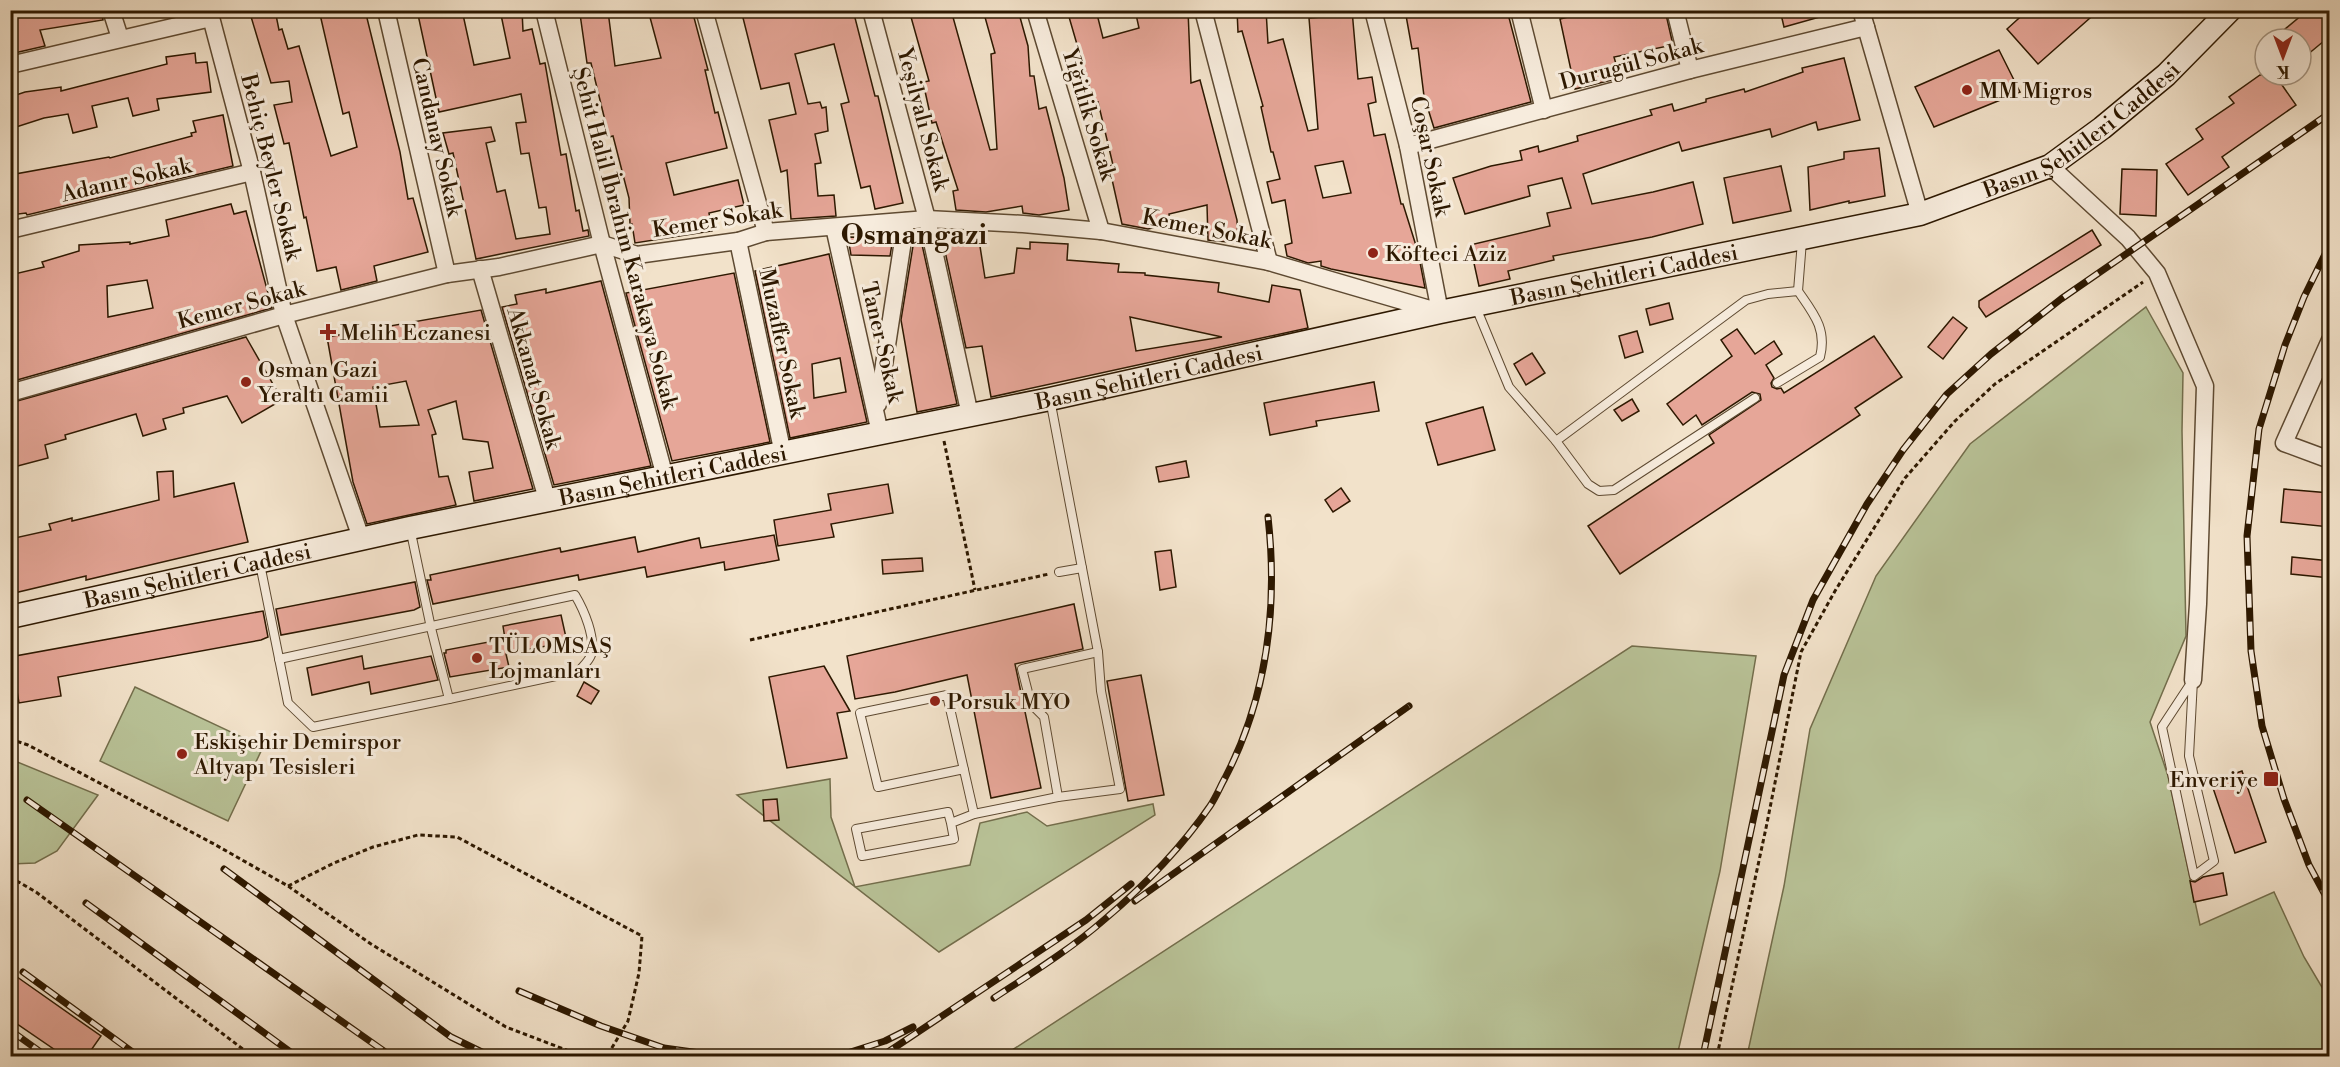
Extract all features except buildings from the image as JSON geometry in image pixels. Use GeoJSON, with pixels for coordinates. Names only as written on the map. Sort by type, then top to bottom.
{"type":"FeatureCollection","features":[{"type":"Feature","properties":{"kind":"main road","name":"Basın Şehitleri Caddesi"},"geometry":{"type":"LineString","coordinates":[[10,617],[361,538],[546,499],[783,454],[878,423],[939,421],[1050,399],[1440,312],[1920,214],[2050,166],[2102,128],[2166,75],[2230,10]]}},
{"type":"Feature","properties":{"kind":"street"},"geometry":{"type":"LineString","coordinates":[[111,10],[120,38]]}},
{"type":"Feature","properties":{"kind":"street","name":"Candanay Sokak"},"geometry":{"type":"LineString","coordinates":[[386,10],[447,274]]}},
{"type":"Feature","properties":{"kind":"street","name":"Şehit Halil İbrahim Karakaya Sokak"},"geometry":{"type":"LineString","coordinates":[[544,10],[602,244],[666,477]]}},
{"type":"Feature","properties":{"kind":"street"},"geometry":{"type":"LineString","coordinates":[[704,10],[766,231]]}},
{"type":"Feature","properties":{"kind":"street","name":"Yeşilyalı Sokak"},"geometry":{"type":"LineString","coordinates":[[872,10],[927,219],[970,415]]}},
{"type":"Feature","properties":{"kind":"street","name":"Yiğitlik Sokak"},"geometry":{"type":"LineString","coordinates":[[1035,10],[1101,231]]}},
{"type":"Feature","properties":{"kind":"street"},"geometry":{"type":"LineString","coordinates":[[1203,10],[1269,262]]}},
{"type":"Feature","properties":{"kind":"street","name":"Coşar Sokak"},"geometry":{"type":"LineString","coordinates":[[1373,10],[1408,146],[1440,312]]}},
{"type":"Feature","properties":{"kind":"street"},"geometry":{"type":"LineString","coordinates":[[1519,10],[1544,110]]}},
{"type":"Feature","properties":{"kind":"street"},"geometry":{"type":"LineString","coordinates":[[1675,10],[1690,70]]}},
{"type":"Feature","properties":{"kind":"street"},"geometry":{"type":"LineString","coordinates":[[10,65],[210,14]]}},
{"type":"Feature","properties":{"kind":"street","name":"Behiç Beyler Sokak"},"geometry":{"type":"LineString","coordinates":[[210,14],[252,172],[284,315],[361,538]]}},
{"type":"Feature","properties":{"kind":"street"},"geometry":{"type":"LineString","coordinates":[[1863,19],[1920,214]]}},
{"type":"Feature","properties":{"kind":"street","name":"Durugül Sokak"},"geometry":{"type":"LineString","coordinates":[[1408,146],[1690,70],[1863,19]]}},
{"type":"Feature","properties":{"kind":"street"},"geometry":{"type":"LineString","coordinates":[[2050,166],[2128,238],[2157,273],[2205,386],[2198,604],[2193,680]]}},
{"type":"Feature","properties":{"kind":"street","name":"Adanır Sokak"},"geometry":{"type":"LineString","coordinates":[[10,230],[252,172]]}},
{"type":"Feature","properties":{"kind":"street","name":"Kemer Sokak"},"geometry":{"type":"LineString","coordinates":[[10,393],[284,315],[447,274],[602,244],[637,255],[738,241],[766,231],[927,219],[1101,231],[1269,262],[1440,312]]}},
{"type":"Feature","properties":{"kind":"street"},"geometry":{"type":"LineString","coordinates":[[878,423],[906,221]]}},
{"type":"Feature","properties":{"kind":"street","name":"Taner Sokak"},"geometry":{"type":"LineString","coordinates":[[834,226],[878,423]]}},
{"type":"Feature","properties":{"kind":"street","name":"Muzaffer Sokak"},"geometry":{"type":"LineString","coordinates":[[738,241],[783,454]]}},
{"type":"Feature","properties":{"kind":"street","name":"Akkanat Sokak"},"geometry":{"type":"LineString","coordinates":[[480,269],[546,499]]}},
{"type":"Feature","properties":{"kind":"street"},"geometry":{"type":"LineString","coordinates":[[2330,340],[2284,443],[2330,460]]}},
{"type":"Feature","properties":{"kind":"lane"},"geometry":{"type":"LineString","coordinates":[[1777,383],[1821,357],[1824,341],[1820,325],[1798,291],[1802,238]]}},
{"type":"Feature","properties":{"kind":"lane"},"geometry":{"type":"LineString","coordinates":[[1556,441],[1746,300],[1768,294],[1798,291]]}},
{"type":"Feature","properties":{"kind":"lane"},"geometry":{"type":"LineString","coordinates":[[1475,305],[1509,387],[1556,441],[1588,484],[1599,491],[1614,490],[1755,398]]}},
{"type":"Feature","properties":{"kind":"lane"},"geometry":{"type":"LineString","coordinates":[[951,823],[974,814],[1058,797],[1120,789],[1101,691],[1098,652],[1050,399]]}},
{"type":"Feature","properties":{"kind":"lane"},"geometry":{"type":"LineString","coordinates":[[410,528],[449,699]]}},
{"type":"Feature","properties":{"kind":"lane"},"geometry":{"type":"LineString","coordinates":[[260,561],[279,660],[288,703],[313,727],[579,671],[591,656],[590,632],[585,611],[575,595],[279,660]]}},
{"type":"Feature","properties":{"kind":"lane"},"geometry":{"type":"LineString","coordinates":[[1059,572],[1082,568]]}},
{"type":"Feature","properties":{"kind":"lane"},"geometry":{"type":"LineString","coordinates":[[1058,797],[1044,717],[1031,704],[1022,669],[1098,652]]}},
{"type":"Feature","properties":{"kind":"lane"},"geometry":{"type":"LineString","coordinates":[[2193,680],[2189,756],[2214,861],[2194,876],[2162,727],[2193,680]]}},
{"type":"Feature","properties":{"kind":"lane"},"geometry":{"type":"LineString","coordinates":[[964,769],[878,787],[860,713],[947,695],[964,769],[974,814]]}},
{"type":"Feature","properties":{"kind":"lane"},"geometry":{"type":"LineString","coordinates":[[948,812],[951,823],[954,839],[862,856],[856,829],[948,812]]}},
{"type":"Feature","properties":{"kind":"path"},"geometry":{"type":"LineString","coordinates":[[1717,1056],[1767,828],[1801,652],[1829,601],[1905,478],[1955,421],[1995,384],[2157,273]]}},
{"type":"Feature","properties":{"kind":"path"},"geometry":{"type":"LineString","coordinates":[[939,421],[975,590]]}},
{"type":"Feature","properties":{"kind":"path"},"geometry":{"type":"LineString","coordinates":[[750,640],[1059,572]]}},
{"type":"Feature","properties":{"kind":"path"},"geometry":{"type":"LineString","coordinates":[[10,739],[28,745],[288,886],[372,944],[506,1027],[582,1056]]}},
{"type":"Feature","properties":{"kind":"path"},"geometry":{"type":"LineString","coordinates":[[288,886],[373,847],[418,835],[457,837],[642,936],[639,974],[628,1021],[607,1056]]}},
{"type":"Feature","properties":{"kind":"path"},"geometry":{"type":"LineString","coordinates":[[10,877],[36,892],[252,1056]]}},
{"type":"Feature","properties":{"kind":"green space"},"geometry":{"type":"Polygon","coordinates":[[[2146,307],[2183,373],[2186,636],[2150,722],[2168,776],[2200,925],[2274,892],[2304,957],[2329,999],[2329,1056],[1747,1056],[1784,886],[1810,729],[1876,576],[1970,444],[2146,307]]]}},
{"type":"Feature","properties":{"kind":"green space"},"geometry":{"type":"Polygon","coordinates":[[[1632,646],[1756,656],[1720,871],[1677,1056],[1003,1056],[1632,646]]]}},
{"type":"Feature","properties":{"kind":"green space","name":"Eskişehir Demirspor Altyapı Tesisleri"},"geometry":{"type":"Polygon","coordinates":[[[135,687],[263,747],[228,821],[100,761],[135,687]]]}},
{"type":"Feature","properties":{"kind":"green space"},"geometry":{"type":"Polygon","coordinates":[[[10,759],[98,795],[57,851],[35,863],[11,864],[10,759]]]}},
{"type":"Feature","properties":{"kind":"green space"},"geometry":{"type":"Polygon","coordinates":[[[830,779],[831,817],[855,887],[737,795],[830,779]]]}},
{"type":"Feature","properties":{"kind":"green space"},"geometry":{"type":"Polygon","coordinates":[[[1153,804],[1155,815],[939,952],[855,887],[970,865],[980,823],[1027,812],[1047,826],[1153,804]]]}},
{"type":"Feature","properties":{"kind":"railway"},"geometry":{"type":"LineString","coordinates":[[1703,1056],[1784,675],[1813,600],[1867,504],[1903,450],[1947,394],[1991,354],[2061,299],[2330,113]]}},
{"type":"Feature","properties":{"kind":"railway"},"geometry":{"type":"LineString","coordinates":[[2330,244],[2304,297],[2285,345],[2259,429],[2247,536],[2251,651],[2262,726],[2284,799],[2309,865],[2330,904]]}},
{"type":"Feature","properties":{"kind":"railway"},"geometry":{"type":"LineString","coordinates":[[994,998],[1065,951],[1120,906],[1174,852],[1199,822],[1214,799],[1239,747],[1260,684],[1270,618],[1271,551],[1268,517]]}},
{"type":"Feature","properties":{"kind":"railway"},"geometry":{"type":"LineString","coordinates":[[1135,901],[1409,706]]}},
{"type":"Feature","properties":{"kind":"railway"},"geometry":{"type":"LineString","coordinates":[[27,800],[391,1056]]}},
{"type":"Feature","properties":{"kind":"railway"},"geometry":{"type":"LineString","coordinates":[[224,869],[451,1037],[490,1056]]}},
{"type":"Feature","properties":{"kind":"railway"},"geometry":{"type":"LineString","coordinates":[[882,1056],[1086,920],[1131,884]]}},
{"type":"Feature","properties":{"kind":"railway"},"geometry":{"type":"LineString","coordinates":[[86,903],[296,1056]]}},
{"type":"Feature","properties":{"kind":"railway"},"geometry":{"type":"LineString","coordinates":[[23,972],[138,1056]]}},
{"type":"Feature","properties":{"kind":"railway"},"geometry":{"type":"LineString","coordinates":[[519,991],[601,1026],[664,1048],[721,1056]]}},
{"type":"Feature","properties":{"kind":"railway"},"geometry":{"type":"LineString","coordinates":[[838,1056],[885,1041],[913,1027]]}},
{"type":"Feature","properties":{"kind":"railway"},"geometry":{"type":"LineString","coordinates":[[10,1030],[46,1056]]}},
{"type":"Feature","properties":{"kind":"railway"},"geometry":{"type":"LineString","coordinates":[[10,1048],[21,1056]]}},
{"type":"Feature","properties":{"kind":"place","name":"MM Migros"},"geometry":{"type":"Point","coordinates":[1967,90]}},
{"type":"Feature","properties":{"kind":"place","name":"Köfteci Aziz"},"geometry":{"type":"Point","coordinates":[1373,253]}},
{"type":"Feature","properties":{"kind":"place","name":"Melih Eczanesi"},"geometry":{"type":"Point","coordinates":[328,332]}},
{"type":"Feature","properties":{"kind":"place","name":"Osman Gazi Yeraltı Camii"},"geometry":{"type":"Point","coordinates":[246,382]}},
{"type":"Feature","properties":{"kind":"place","name":"TÜLOMSAŞ Lojmanları"},"geometry":{"type":"Point","coordinates":[477,658]}},
{"type":"Feature","properties":{"kind":"place","name":"Porsuk MYO"},"geometry":{"type":"Point","coordinates":[935,701]}},
{"type":"Feature","properties":{"kind":"place","name":"Eskişehir Demirspor Altyapı Tesisleri"},"geometry":{"type":"Point","coordinates":[182,754]}},
{"type":"Feature","properties":{"kind":"place","name":"Enveriye"},"geometry":{"type":"Point","coordinates":[2271,779]}},
{"type":"Feature","properties":{"kind":"district","name":"Osmangazi"},"geometry":{"type":"Point","coordinates":[914,234]}}]}
